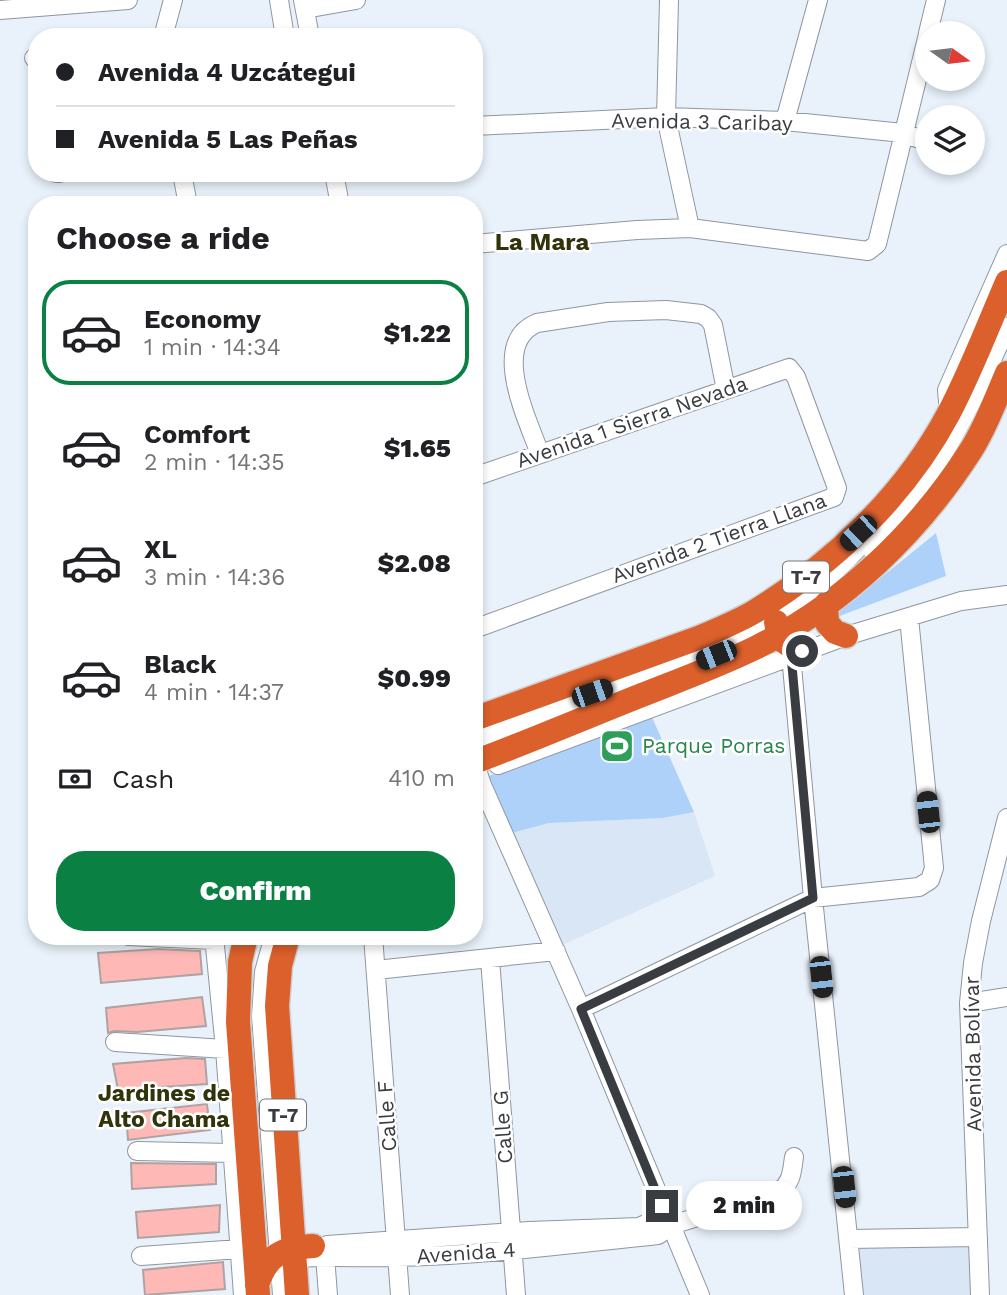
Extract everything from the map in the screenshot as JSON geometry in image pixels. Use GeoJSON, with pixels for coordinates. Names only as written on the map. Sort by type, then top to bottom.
{"type":"FeatureCollection","features":[{"type":"Feature","properties":{"kind":"highway","name":"T-7"},"geometry":{"type":"LineString","coordinates":[[785,633],[815,570],[896,492],[916,465],[949,412],[1007,282]]}},
{"type":"Feature","properties":{"kind":"highway","name":"T-7"},"geometry":{"type":"LineString","coordinates":[[483,759],[541,738],[695,674],[785,633],[847,591],[878,564],[936,501],[973,448],[1007,373]]}},
{"type":"Feature","properties":{"kind":"highway"},"geometry":{"type":"LineString","coordinates":[[827,604],[827,623],[835,632],[846,636]]}},
{"type":"Feature","properties":{"kind":"highway","name":"T-7"},"geometry":{"type":"LineString","coordinates":[[483,716],[701,637],[785,633]]}},
{"type":"Feature","properties":{"kind":"highway","name":"T-7"},"geometry":{"type":"LineString","coordinates":[[244,945],[237,998],[244,1102],[275,1262],[297,1295]]}},
{"type":"Feature","properties":{"kind":"highway","name":"T-7"},"geometry":{"type":"LineString","coordinates":[[275,1262],[277,1006],[280,966],[286,945]]}},
{"type":"Feature","properties":{"kind":"street"},"geometry":{"type":"LineString","coordinates":[[0,10],[51,3],[128,0]]}},
{"type":"Feature","properties":{"kind":"street"},"geometry":{"type":"LineString","coordinates":[[165,28],[173,0]]}},
{"type":"Feature","properties":{"kind":"street"},"geometry":{"type":"LineString","coordinates":[[279,0],[284,28]]}},
{"type":"Feature","properties":{"kind":"street"},"geometry":{"type":"LineString","coordinates":[[308,28],[304,5],[356,0]]}},
{"type":"Feature","properties":{"kind":"street"},"geometry":{"type":"LineString","coordinates":[[668,0],[666,117],[690,229]]}},
{"type":"Feature","properties":{"kind":"street"},"geometry":{"type":"LineString","coordinates":[[785,121],[818,0]]}},
{"type":"Feature","properties":{"kind":"street"},"geometry":{"type":"LineString","coordinates":[[931,21],[936,0]]}},
{"type":"Feature","properties":{"kind":"street"},"geometry":{"type":"LineString","coordinates":[[483,243],[638,230],[690,229],[868,251],[877,244],[915,85]]}},
{"type":"Feature","properties":{"kind":"street","name":"Avenida 3 Caribay"},"geometry":{"type":"LineString","coordinates":[[483,126],[666,117],[785,121],[903,132],[915,137]]}},
{"type":"Feature","properties":{"kind":"street"},"geometry":{"type":"LineString","coordinates":[[949,412],[947,390],[1007,254]]}},
{"type":"Feature","properties":{"kind":"street"},"geometry":{"type":"LineString","coordinates":[[483,742],[695,663],[785,633],[823,582],[856,552],[932,457],[960,408],[1007,306]]}},
{"type":"Feature","properties":{"kind":"street"},"geometry":{"type":"LineString","coordinates":[[540,454],[514,380],[513,364],[526,327],[537,323],[608,312],[666,310],[701,314],[708,317],[713,325],[726,390]]}},
{"type":"Feature","properties":{"kind":"street"},"geometry":{"type":"LineString","coordinates":[[854,1295],[785,633],[794,616],[840,579],[912,502],[961,426],[1007,327]]}},
{"type":"Feature","properties":{"kind":"street","name":"Avenida 1 Sierra Nevada"},"geometry":{"type":"LineString","coordinates":[[483,474],[789,368]]}},
{"type":"Feature","properties":{"kind":"street","name":"Avenida 2 Tierra Llana"},"geometry":{"type":"LineString","coordinates":[[483,626],[834,497],[837,488],[796,377],[789,368]]}},
{"type":"Feature","properties":{"kind":"street"},"geometry":{"type":"LineString","coordinates":[[483,728],[693,657],[785,633],[846,636],[961,601],[1007,595]]}},
{"type":"Feature","properties":{"kind":"street"},"geometry":{"type":"LineString","coordinates":[[581,1009],[813,898],[919,887],[930,880],[934,868],[909,618]]}},
{"type":"Feature","properties":{"kind":"street"},"geometry":{"type":"LineString","coordinates":[[483,787],[581,1009],[700,1295]]}},
{"type":"Feature","properties":{"kind":"street","name":"Avenida Bolívar"},"geometry":{"type":"LineString","coordinates":[[980,1295],[969,1003],[973,963],[1002,856],[1007,818]]}},
{"type":"Feature","properties":{"kind":"street"},"geometry":{"type":"LineString","coordinates":[[215,945],[232,1153],[275,1262],[328,1295]]}},
{"type":"Feature","properties":{"kind":"street"},"geometry":{"type":"LineString","coordinates":[[259,945],[252,1010],[275,1262],[282,1295]]}},
{"type":"Feature","properties":{"kind":"street"},"geometry":{"type":"LineString","coordinates":[[272,945],[264,972],[261,1016],[275,1262]]}},
{"type":"Feature","properties":{"kind":"street","name":"Calle F"},"geometry":{"type":"LineString","coordinates":[[374,945],[400,1295]]}},
{"type":"Feature","properties":{"kind":"street"},"geometry":{"type":"LineString","coordinates":[[376,970],[556,951]]}},
{"type":"Feature","properties":{"kind":"street","name":"Calle G"},"geometry":{"type":"LineString","coordinates":[[490,958],[516,1295]]}},
{"type":"Feature","properties":{"kind":"street"},"geometry":{"type":"LineString","coordinates":[[969,1003],[1007,997]]}},
{"type":"Feature","properties":{"kind":"street"},"geometry":{"type":"LineString","coordinates":[[115,1042],[225,1049]]}},
{"type":"Feature","properties":{"kind":"street"},"geometry":{"type":"LineString","coordinates":[[137,1151],[232,1153]]}},
{"type":"Feature","properties":{"kind":"street","name":"Avenida 4"},"geometry":{"type":"LineString","coordinates":[[141,1256],[275,1262],[512,1241],[658,1236],[672,1225],[780,1191],[787,1186],[791,1178],[794,1157]]}},
{"type":"Feature","properties":{"kind":"street"},"geometry":{"type":"LineString","coordinates":[[512,1241],[644,1226],[655,1220],[662,1206]]}},
{"type":"Feature","properties":{"kind":"street"},"geometry":{"type":"LineString","coordinates":[[849,1239],[978,1237]]}},
{"type":"Feature","properties":{"kind":"shaded area"},"geometry":{"type":"Polygon","coordinates":[[[936,533],[946,576],[829,620],[936,533]]]}},
{"type":"Feature","properties":{"kind":"shaded area","name":"Parque Porras"},"geometry":{"type":"Polygon","coordinates":[[[651,715],[694,812],[663,818],[549,823],[512,833],[486,777],[651,715]]]}},
{"type":"Feature","properties":{"kind":"shaded area"},"geometry":{"type":"Polygon","coordinates":[[[694,812],[715,876],[560,946],[512,833],[549,823],[663,818],[694,812]]]}},
{"type":"Feature","properties":{"kind":"shaded area"},"geometry":{"type":"Polygon","coordinates":[[[971,1243],[974,1295],[860,1295],[856,1251],[861,1245],[971,1243]]]}},
{"type":"Feature","properties":{"kind":"building"},"geometry":{"type":"Polygon","coordinates":[[[158,949],[200,951],[202,974],[101,983],[98,953],[158,949]]]}},
{"type":"Feature","properties":{"kind":"building"},"geometry":{"type":"Polygon","coordinates":[[[202,997],[206,1026],[108,1033],[106,1008],[202,997]]]}},
{"type":"Feature","properties":{"kind":"building"},"geometry":{"type":"Polygon","coordinates":[[[205,1059],[207,1084],[118,1090],[113,1064],[205,1059]]]}},
{"type":"Feature","properties":{"kind":"building"},"geometry":{"type":"Polygon","coordinates":[[[207,1104],[210,1130],[128,1140],[126,1113],[207,1104]]]}},
{"type":"Feature","properties":{"kind":"building"},"geometry":{"type":"Polygon","coordinates":[[[131,1163],[216,1164],[216,1184],[132,1189],[131,1163]]]}},
{"type":"Feature","properties":{"kind":"building"},"geometry":{"type":"Polygon","coordinates":[[[220,1205],[219,1232],[138,1238],[136,1212],[220,1205]]]}},
{"type":"Feature","properties":{"kind":"building"},"geometry":{"type":"Polygon","coordinates":[[[223,1262],[225,1289],[145,1295],[143,1270],[223,1262]]]}},
{"type":"Feature","properties":{"kind":"place","name":"Parque Porras"},"geometry":{"type":"Point","coordinates":[617,746]}},
{"type":"Feature","properties":{"kind":"district","name":"La Mara"},"geometry":{"type":"Point","coordinates":[542,242]}},
{"type":"Feature","properties":{"kind":"district","name":"Jardines de Alto Chama"},"geometry":{"type":"Point","coordinates":[164,1106]}},
{"type":"Feature","properties":{"kind":"route"},"geometry":{"type":"LineString","coordinates":[[662,1206],[581,1009],[813,898],[791,655],[802,651]]}}]}
